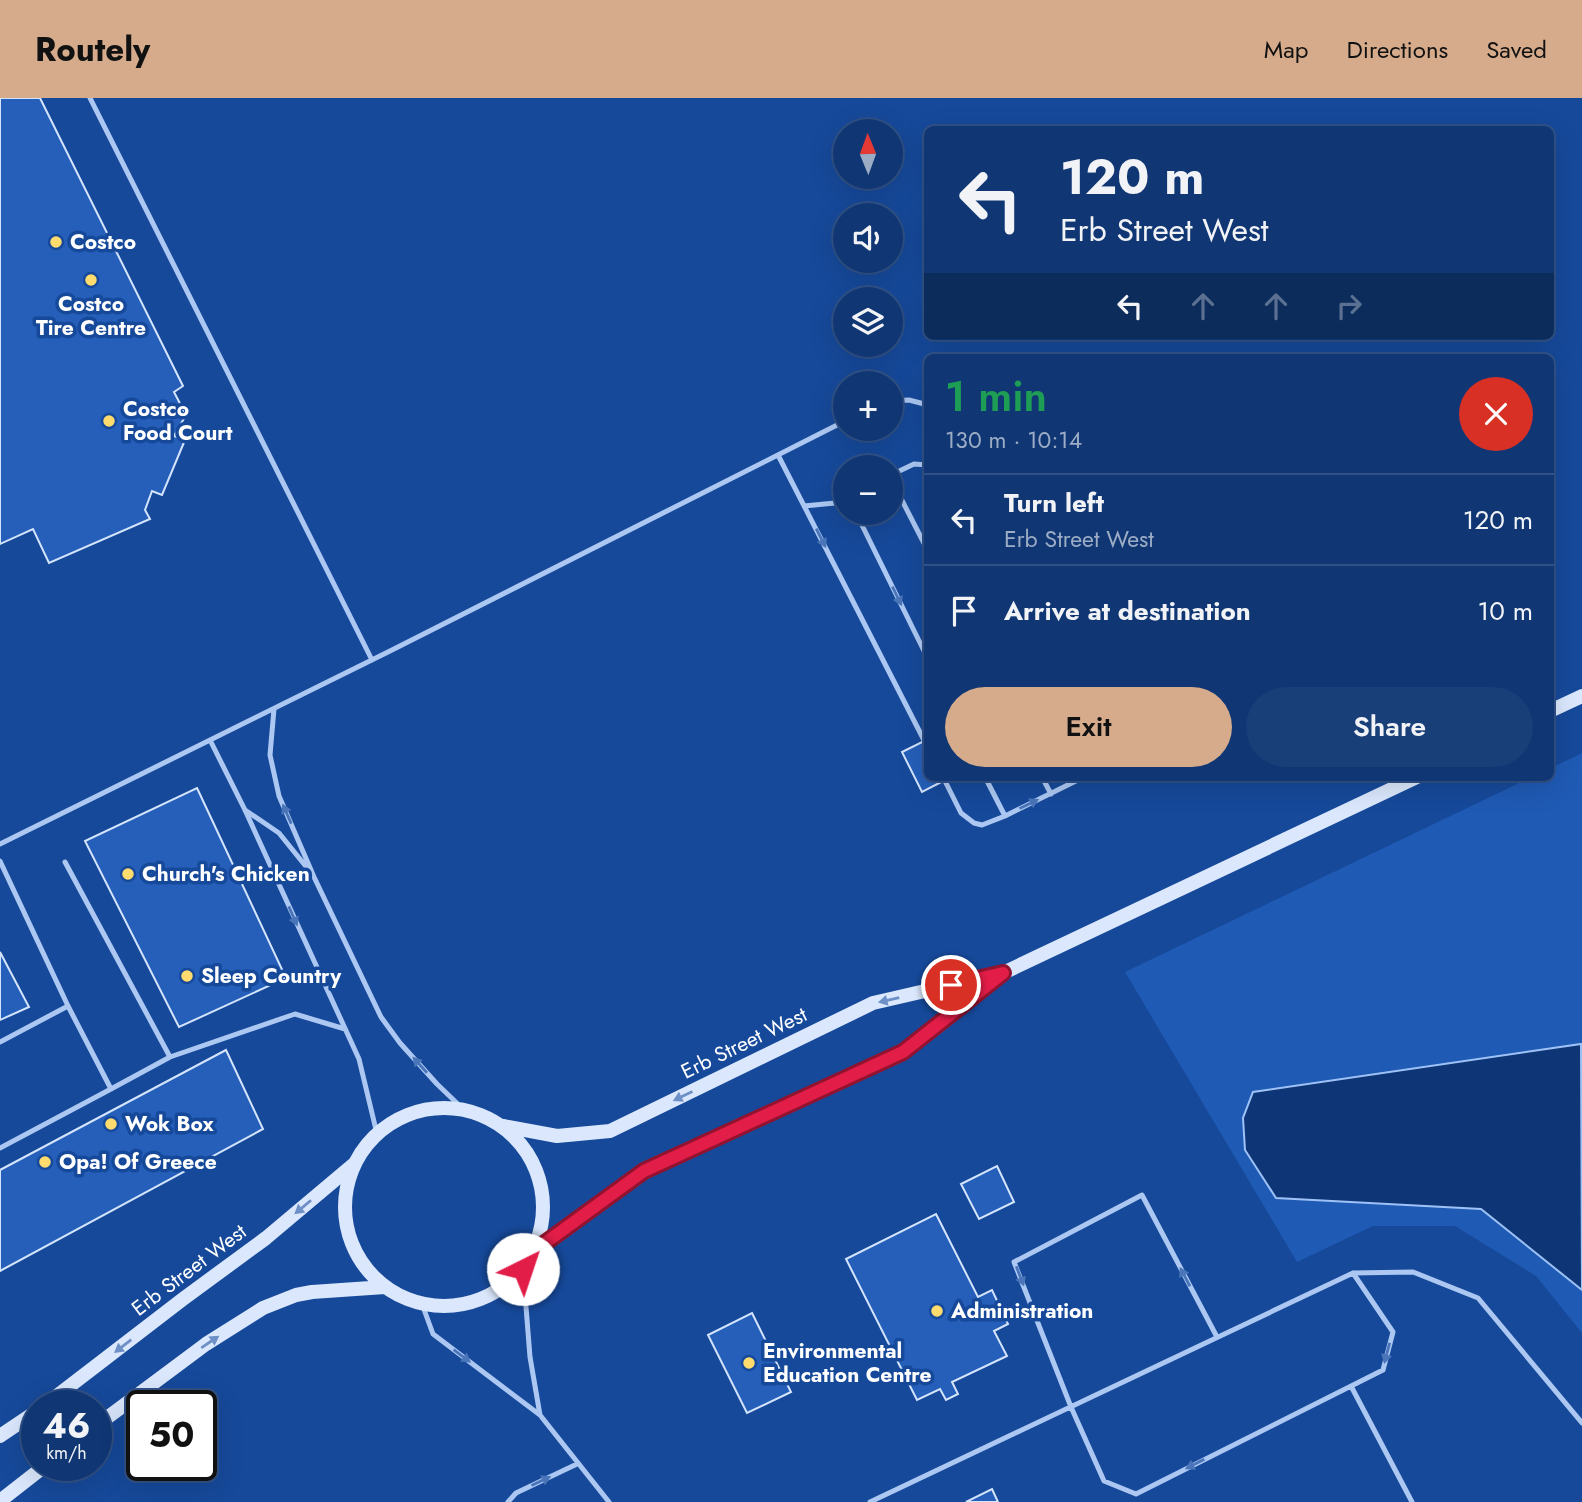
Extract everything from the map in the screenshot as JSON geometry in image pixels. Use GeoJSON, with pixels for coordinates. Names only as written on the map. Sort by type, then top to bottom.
{"type":"FeatureCollection","features":[{"type":"Feature","properties":{"kind":"main road"},"geometry":{"type":"LineString","coordinates":[[1554,709],[1582,696]]}},
{"type":"Feature","properties":{"kind":"main road","name":"Erb Street West"},"geometry":{"type":"LineString","coordinates":[[503,1126],[556,1136],[610,1131],[873,1003],[1003,973],[1410,781]]}},
{"type":"Feature","properties":{"kind":"main road","name":"Erb Street West"},"geometry":{"type":"LineString","coordinates":[[534,1251],[644,1171],[903,1052],[1003,973]]}},
{"type":"Feature","properties":{"kind":"main road"},"geometry":{"type":"LineString","coordinates":[[432,1108],[463,1109],[484,1115],[503,1126],[523,1145],[537,1170],[544,1197],[543,1224],[534,1251],[523,1269],[502,1288],[477,1301],[450,1306],[422,1304],[385,1287],[361,1262],[347,1231],[345,1196],[355,1163],[364,1147],[376,1134],[402,1116],[432,1108]]}},
{"type":"Feature","properties":{"kind":"main road","name":"Erb Street West"},"geometry":{"type":"LineString","coordinates":[[65,1390],[265,1238],[355,1163]]}},
{"type":"Feature","properties":{"kind":"main road"},"geometry":{"type":"LineString","coordinates":[[112,1414],[206,1344],[263,1308],[296,1295],[312,1292],[385,1287]]}},
{"type":"Feature","properties":{"kind":"main road"},"geometry":{"type":"LineString","coordinates":[[0,1436],[21,1421]]}},
{"type":"Feature","properties":{"kind":"main road"},"geometry":{"type":"LineString","coordinates":[[0,1501],[26,1481]]}},
{"type":"Feature","properties":{"kind":"lane"},"geometry":{"type":"LineString","coordinates":[[90,98],[372,660]]}},
{"type":"Feature","properties":{"kind":"lane"},"geometry":{"type":"LineString","coordinates":[[903,401],[924,404]]}},
{"type":"Feature","properties":{"kind":"lane"},"geometry":{"type":"LineString","coordinates":[[0,844],[833,427]]}},
{"type":"Feature","properties":{"kind":"lane"},"geometry":{"type":"LineString","coordinates":[[778,455],[924,740]]}},
{"type":"Feature","properties":{"kind":"lane"},"geometry":{"type":"LineString","coordinates":[[903,470],[914,464],[924,465]]}},
{"type":"Feature","properties":{"kind":"lane"},"geometry":{"type":"LineString","coordinates":[[903,501],[924,543]]}},
{"type":"Feature","properties":{"kind":"lane"},"geometry":{"type":"LineString","coordinates":[[804,506],[833,502]]}},
{"type":"Feature","properties":{"kind":"lane"},"geometry":{"type":"LineString","coordinates":[[862,525],[924,651]]}},
{"type":"Feature","properties":{"kind":"lane"},"geometry":{"type":"LineString","coordinates":[[274,709],[270,755],[279,796],[314,877],[381,1017],[436,1084],[463,1109]]}},
{"type":"Feature","properties":{"kind":"lane"},"geometry":{"type":"LineString","coordinates":[[210,740],[359,1059],[376,1134]]}},
{"type":"Feature","properties":{"kind":"lane"},"geometry":{"type":"LineString","coordinates":[[945,781],[966,819],[982,824],[1005,816],[1076,781]]}},
{"type":"Feature","properties":{"kind":"lane"},"geometry":{"type":"LineString","coordinates":[[987,781],[1005,816]]}},
{"type":"Feature","properties":{"kind":"lane"},"geometry":{"type":"LineString","coordinates":[[1044,781],[1051,794]]}},
{"type":"Feature","properties":{"kind":"lane"},"geometry":{"type":"LineString","coordinates":[[245,810],[279,833],[314,877]]}},
{"type":"Feature","properties":{"kind":"lane"},"geometry":{"type":"LineString","coordinates":[[0,861],[68,1006],[111,1089]]}},
{"type":"Feature","properties":{"kind":"lane"},"geometry":{"type":"LineString","coordinates":[[65,862],[170,1057]]}},
{"type":"Feature","properties":{"kind":"lane"},"geometry":{"type":"LineString","coordinates":[[0,1042],[68,1006]]}},
{"type":"Feature","properties":{"kind":"lane"},"geometry":{"type":"LineString","coordinates":[[0,1148],[170,1057],[295,1014],[345,1029]]}},
{"type":"Feature","properties":{"kind":"lane"},"geometry":{"type":"LineString","coordinates":[[1217,1337],[1142,1195],[1014,1262],[1071,1407],[1104,1480],[1136,1494],[1383,1370],[1393,1332],[1353,1273]]}},
{"type":"Feature","properties":{"kind":"lane"},"geometry":{"type":"LineString","coordinates":[[523,1269],[530,1357],[540,1415]]}},
{"type":"Feature","properties":{"kind":"lane"},"geometry":{"type":"LineString","coordinates":[[870,1502],[1353,1273],[1413,1272],[1478,1298],[1582,1423]]}},
{"type":"Feature","properties":{"kind":"lane"},"geometry":{"type":"LineString","coordinates":[[422,1304],[433,1334],[540,1415],[609,1502]]}},
{"type":"Feature","properties":{"kind":"lane"},"geometry":{"type":"LineString","coordinates":[[1351,1386],[1412,1502]]}},
{"type":"Feature","properties":{"kind":"lane"},"geometry":{"type":"LineString","coordinates":[[508,1502],[516,1493],[577,1464]]}},
{"type":"Feature","properties":{"kind":"shaded area"},"geometry":{"type":"Polygon","coordinates":[[[1582,753],[1582,1045],[1276,1198],[1481,1209],[1582,1290],[1582,1333],[1536,1276],[1455,1226],[1373,1226],[1297,1262],[1125,972],[1524,781],[1554,781],[1554,767],[1582,753]]]}},
{"type":"Feature","properties":{"kind":"shaded area"},"geometry":{"type":"Polygon","coordinates":[[[1581,1044],[1582,1290],[1481,1209],[1276,1198],[1245,1150],[1243,1118],[1253,1092],[1581,1044]]]}},
{"type":"Feature","properties":{"kind":"building","name":"Costco"},"geometry":{"type":"Polygon","coordinates":[[[0,98],[40,98],[183,386],[174,392],[186,415],[174,436],[185,440],[162,495],[152,491],[145,510],[150,519],[49,563],[33,529],[0,544],[0,98]]]}},
{"type":"Feature","properties":{"kind":"building"},"geometry":{"type":"Polygon","coordinates":[[[924,741],[924,781],[943,781],[922,792],[902,752],[924,741]]]}},
{"type":"Feature","properties":{"kind":"building"},"geometry":{"type":"Polygon","coordinates":[[[197,788],[286,978],[179,1027],[85,841],[197,788]]]}},
{"type":"Feature","properties":{"kind":"building"},"geometry":{"type":"Polygon","coordinates":[[[0,952],[29,1007],[0,1020],[0,952]]]}},
{"type":"Feature","properties":{"kind":"building"},"geometry":{"type":"Polygon","coordinates":[[[226,1050],[263,1129],[0,1271],[0,1170],[226,1050]]]}},
{"type":"Feature","properties":{"kind":"building"},"geometry":{"type":"Polygon","coordinates":[[[997,1166],[1014,1202],[979,1219],[961,1184],[997,1166]]]}},
{"type":"Feature","properties":{"kind":"building","name":"Administration"},"geometry":{"type":"Polygon","coordinates":[[[936,1214],[978,1297],[992,1290],[1008,1324],[994,1331],[1007,1356],[952,1382],[958,1394],[946,1400],[940,1389],[917,1400],[846,1259],[936,1214]]]}},
{"type":"Feature","properties":{"kind":"building","name":"Environmental Education Centre"},"geometry":{"type":"Polygon","coordinates":[[[752,1313],[791,1392],[747,1413],[708,1335],[752,1313]]]}},
{"type":"Feature","properties":{"kind":"building"},"geometry":{"type":"Polygon","coordinates":[[[992,1489],[998,1502],[966,1502],[992,1489]]]}},
{"type":"Feature","properties":{"kind":"place","name":"Costco"},"geometry":{"type":"Point","coordinates":[56,242]}},
{"type":"Feature","properties":{"kind":"place","name":"Costco Tire Centre"},"geometry":{"type":"Point","coordinates":[91,280]}},
{"type":"Feature","properties":{"kind":"place","name":"Costco Food Court"},"geometry":{"type":"Point","coordinates":[109,421]}},
{"type":"Feature","properties":{"kind":"place","name":"Church's Chicken"},"geometry":{"type":"Point","coordinates":[128,874]}},
{"type":"Feature","properties":{"kind":"place","name":"Sleep Country"},"geometry":{"type":"Point","coordinates":[187,976]}},
{"type":"Feature","properties":{"kind":"place","name":"Wok Box"},"geometry":{"type":"Point","coordinates":[111,1124]}},
{"type":"Feature","properties":{"kind":"place","name":"Opa! Of Greece"},"geometry":{"type":"Point","coordinates":[45,1162]}},
{"type":"Feature","properties":{"kind":"place","name":"Administration"},"geometry":{"type":"Point","coordinates":[937,1311]}},
{"type":"Feature","properties":{"kind":"place","name":"Environmental Education Centre"},"geometry":{"type":"Point","coordinates":[749,1363]}},
{"type":"Feature","properties":{"kind":"route"},"geometry":{"type":"LineString","coordinates":[[523,1269],[534,1251],[644,1171],[903,1052],[1003,973],[951,985]]}}]}
